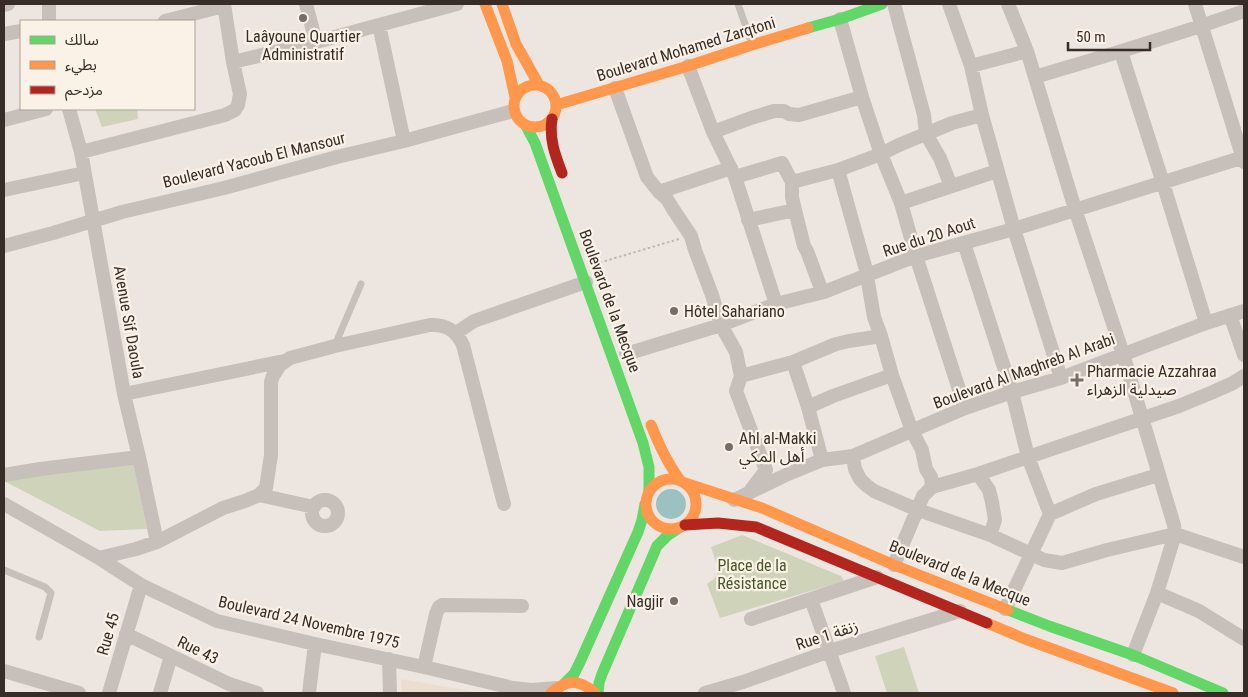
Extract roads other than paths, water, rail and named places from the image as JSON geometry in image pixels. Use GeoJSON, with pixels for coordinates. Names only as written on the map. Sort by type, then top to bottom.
{"type":"FeatureCollection","features":[{"type":"Feature","properties":{"kind":"main road"},"geometry":{"type":"LineString","coordinates":[[485,4],[511,72],[516,117],[526,126],[533,128],[547,124],[552,119]]}},
{"type":"Feature","properties":{"kind":"main road"},"geometry":{"type":"LineString","coordinates":[[502,4],[516,44],[539,85]]}},
{"type":"Feature","properties":{"kind":"main road","name":"Boulevard Mohamed Zarqtoni"},"geometry":{"type":"LineString","coordinates":[[556,105],[840,19],[882,4]]}},
{"type":"Feature","properties":{"kind":"main road"},"geometry":{"type":"LineString","coordinates":[[514,104],[520,91],[532,85],[546,88],[555,98],[555,113],[550,131],[551,140],[566,184]]}},
{"type":"Feature","properties":{"kind":"main road","name":"Boulevard de la Mecque"},"geometry":{"type":"LineString","coordinates":[[526,126],[535,143],[643,443],[648,460],[649,491]]}},
{"type":"Feature","properties":{"kind":"main road"},"geometry":{"type":"LineString","coordinates":[[557,688],[573,682],[582,684],[597,693],[602,674],[658,546],[663,539],[691,520],[695,512],[695,496],[691,488],[682,481],[666,462],[648,414]]}},
{"type":"Feature","properties":{"kind":"main road"},"geometry":{"type":"LineString","coordinates":[[557,688],[571,678],[576,671],[638,532],[649,491],[653,486],[666,479],[682,481]]}},
{"type":"Feature","properties":{"kind":"main road","name":"Boulevard de la Mecque"},"geometry":{"type":"LineString","coordinates":[[682,481],[762,508],[894,565],[1049,626],[1133,655],[1223,693]]}},
{"type":"Feature","properties":{"kind":"main road"},"geometry":{"type":"LineString","coordinates":[[645,504],[649,518],[653,523],[665,529],[672,530],[718,523],[756,527],[1025,638],[1140,688],[1173,693]]}},
{"type":"Feature","properties":{"kind":"street"},"geometry":{"type":"LineString","coordinates":[[4,5],[8,4]]}},
{"type":"Feature","properties":{"kind":"street"},"geometry":{"type":"LineString","coordinates":[[49,4],[49,20]]}},
{"type":"Feature","properties":{"kind":"street"},"geometry":{"type":"LineString","coordinates":[[306,4],[316,42]]}},
{"type":"Feature","properties":{"kind":"street"},"geometry":{"type":"LineString","coordinates":[[233,62],[457,4]]}},
{"type":"Feature","properties":{"kind":"street"},"geometry":{"type":"LineString","coordinates":[[894,4],[924,115],[926,134],[940,158],[951,186]]}},
{"type":"Feature","properties":{"kind":"street"},"geometry":{"type":"LineString","coordinates":[[949,4],[971,66],[997,171],[1061,378]]}},
{"type":"Feature","properties":{"kind":"street"},"geometry":{"type":"LineString","coordinates":[[1008,4],[1027,51],[1075,209],[1123,354],[1158,475],[1172,513],[1175,534],[1158,593],[1133,655]]}},
{"type":"Feature","properties":{"kind":"street"},"geometry":{"type":"LineString","coordinates":[[1195,4],[1244,159]]}},
{"type":"Feature","properties":{"kind":"street"},"geometry":{"type":"LineString","coordinates":[[81,152],[231,113],[236,110],[240,94],[224,5],[169,20]]}},
{"type":"Feature","properties":{"kind":"street"},"geometry":{"type":"LineString","coordinates":[[1035,77],[1121,52],[1244,11]]}},
{"type":"Feature","properties":{"kind":"street"},"geometry":{"type":"LineString","coordinates":[[840,19],[862,97],[901,203],[965,408]]}},
{"type":"Feature","properties":{"kind":"street"},"geometry":{"type":"LineString","coordinates":[[379,25],[404,141]]}},
{"type":"Feature","properties":{"kind":"street"},"geometry":{"type":"LineString","coordinates":[[4,34],[20,31]]}},
{"type":"Feature","properties":{"kind":"street"},"geometry":{"type":"LineString","coordinates":[[971,66],[1027,51]]}},
{"type":"Feature","properties":{"kind":"street"},"geometry":{"type":"LineString","coordinates":[[1121,52],[1206,323]]}},
{"type":"Feature","properties":{"kind":"street"},"geometry":{"type":"LineString","coordinates":[[688,66],[713,132],[733,173],[776,304]]}},
{"type":"Feature","properties":{"kind":"street"},"geometry":{"type":"LineString","coordinates":[[615,88],[647,177],[659,192],[667,198],[691,236],[721,325],[736,352],[741,376],[736,391],[766,470],[749,492]]}},
{"type":"Feature","properties":{"kind":"street"},"geometry":{"type":"LineString","coordinates":[[713,132],[774,111],[784,111],[789,114],[799,115],[862,97]]}},
{"type":"Feature","properties":{"kind":"street","name":"Boulevard Yacoub El Mansour"},"geometry":{"type":"LineString","coordinates":[[4,246],[150,205],[224,188],[404,141],[514,104]]}},
{"type":"Feature","properties":{"kind":"street"},"geometry":{"type":"LineString","coordinates":[[4,120],[42,110]]}},
{"type":"Feature","properties":{"kind":"street","name":"Avenue Sif Daoula"},"geometry":{"type":"LineString","coordinates":[[69,110],[81,152],[124,394],[157,542]]}},
{"type":"Feature","properties":{"kind":"street"},"geometry":{"type":"LineString","coordinates":[[792,182],[838,170],[882,154],[952,123],[982,115]]}},
{"type":"Feature","properties":{"kind":"street","name":"Rue du 20 Aout"},"geometry":{"type":"LineString","coordinates":[[626,354],[721,325],[776,304],[824,292],[916,256],[964,244],[1244,159]]}},
{"type":"Feature","properties":{"kind":"street"},"geometry":{"type":"LineString","coordinates":[[659,192],[733,173],[782,163],[792,182],[792,197],[804,246],[808,251],[820,286],[824,292]]}},
{"type":"Feature","properties":{"kind":"street"},"geometry":{"type":"LineString","coordinates":[[838,170],[866,270],[874,316],[912,431],[922,450],[932,487]]}},
{"type":"Feature","properties":{"kind":"street"},"geometry":{"type":"LineString","coordinates":[[901,203],[997,171]]}},
{"type":"Feature","properties":{"kind":"street"},"geometry":{"type":"LineString","coordinates":[[4,190],[84,173]]}},
{"type":"Feature","properties":{"kind":"street"},"geometry":{"type":"LineString","coordinates":[[748,220],[795,210]]}},
{"type":"Feature","properties":{"kind":"street"},"geometry":{"type":"LineString","coordinates":[[964,244],[1012,392],[1028,457],[1050,514]]}},
{"type":"Feature","properties":{"kind":"street"},"geometry":{"type":"LineString","coordinates":[[456,333],[474,321],[586,282]]}},
{"type":"Feature","properties":{"kind":"street","name":"Boulevard Al Maghreb Al Arabi"},"geometry":{"type":"LineString","coordinates":[[734,500],[822,460],[853,456],[965,408],[1061,378],[1206,323],[1244,311]]}},
{"type":"Feature","properties":{"kind":"street"},"geometry":{"type":"LineString","coordinates":[[1230,315],[1244,355]]}},
{"type":"Feature","properties":{"kind":"street"},"geometry":{"type":"LineString","coordinates":[[99,558],[157,542],[223,508],[260,495],[266,488],[271,455],[271,382],[276,370],[284,362],[290,358],[335,346],[430,324],[444,325],[456,333],[463,345],[504,504]]}},
{"type":"Feature","properties":{"kind":"street"},"geometry":{"type":"LineString","coordinates":[[741,376],[793,362],[849,340],[881,336]]}},
{"type":"Feature","properties":{"kind":"street"},"geometry":{"type":"LineString","coordinates":[[124,394],[284,362]]}},
{"type":"Feature","properties":{"kind":"street"},"geometry":{"type":"LineString","coordinates":[[793,362],[808,407],[822,460]]}},
{"type":"Feature","properties":{"kind":"street"},"geometry":{"type":"LineString","coordinates":[[808,407],[892,375]]}},
{"type":"Feature","properties":{"kind":"street"},"geometry":{"type":"LineString","coordinates":[[894,565],[923,496],[932,487],[978,474],[1179,406],[1233,383],[1244,376]]}},
{"type":"Feature","properties":{"kind":"street"},"geometry":{"type":"LineString","coordinates":[[853,456],[860,479],[874,490],[918,510],[990,535],[1044,560],[1062,563],[1175,534],[1244,557]]}},
{"type":"Feature","properties":{"kind":"street"},"geometry":{"type":"LineString","coordinates":[[4,474],[139,457]]}},
{"type":"Feature","properties":{"kind":"street"},"geometry":{"type":"LineString","coordinates":[[978,474],[989,490],[992,502],[995,520],[990,535]]}},
{"type":"Feature","properties":{"kind":"street"},"geometry":{"type":"LineString","coordinates":[[1005,609],[1050,514],[1096,494],[1158,475]]}},
{"type":"Feature","properties":{"kind":"street"},"geometry":{"type":"LineString","coordinates":[[260,495],[314,507]]}},
{"type":"Feature","properties":{"kind":"street","name":"Boulevard 24 Novembre 1975"},"geometry":{"type":"LineString","coordinates":[[4,504],[99,558],[140,585],[217,621],[424,667],[516,691],[557,688]]}},
{"type":"Feature","properties":{"kind":"street"},"geometry":{"type":"LineString","coordinates":[[751,619],[877,577]]}},
{"type":"Feature","properties":{"kind":"street","name":"Rue 45"},"geometry":{"type":"LineString","coordinates":[[109,693],[140,585]]}},
{"type":"Feature","properties":{"kind":"street"},"geometry":{"type":"LineString","coordinates":[[1158,593],[1199,611],[1244,639]]}},
{"type":"Feature","properties":{"kind":"street"},"geometry":{"type":"LineString","coordinates":[[811,599],[844,693]]}},
{"type":"Feature","properties":{"kind":"street"},"geometry":{"type":"LineString","coordinates":[[424,667],[436,614],[442,605],[522,606]]}},
{"type":"Feature","properties":{"kind":"street","name":"Rue 1 زنقة"},"geometry":{"type":"LineString","coordinates":[[705,693],[745,688],[830,651],[960,611]]}},
{"type":"Feature","properties":{"kind":"street","name":"Rue 43"},"geometry":{"type":"LineString","coordinates":[[126,634],[171,656],[228,689],[257,693]]}},
{"type":"Feature","properties":{"kind":"street"},"geometry":{"type":"LineString","coordinates":[[309,693],[315,644]]}},
{"type":"Feature","properties":{"kind":"street"},"geometry":{"type":"LineString","coordinates":[[160,693],[171,656]]}},
{"type":"Feature","properties":{"kind":"street"},"geometry":{"type":"LineString","coordinates":[[389,659],[390,693]]}},
{"type":"Feature","properties":{"kind":"street"},"geometry":{"type":"LineString","coordinates":[[4,671],[79,693]]}},
{"type":"Feature","properties":{"kind":"lane"},"geometry":{"type":"LineString","coordinates":[[738,4],[752,45]]}},
{"type":"Feature","properties":{"kind":"lane"},"geometry":{"type":"LineString","coordinates":[[335,346],[361,284]]}},
{"type":"Feature","properties":{"kind":"lane"},"geometry":{"type":"LineString","coordinates":[[4,570],[45,587],[51,593],[39,638]]}},
{"type":"Feature","properties":{"kind":"water"},"geometry":{"type":"Polygon","coordinates":[[[671,489],[677,490],[685,498],[685,510],[677,518],[671,519],[665,518],[657,510],[656,504],[657,498],[665,490],[671,489]]]}},
{"type":"Feature","properties":{"kind":"place","name":"Laâyoune Quartier Administratif"},"geometry":{"type":"Point","coordinates":[303,18]}},
{"type":"Feature","properties":{"kind":"place","name":"Hôtel Sahariano"},"geometry":{"type":"Point","coordinates":[674,311]}},
{"type":"Feature","properties":{"kind":"place","name":"Pharmacie Azzahraa صيدلية الزهراء"},"geometry":{"type":"Point","coordinates":[1077,380]}},
{"type":"Feature","properties":{"kind":"place","name":"Ahl al-Makki أهل المكي"},"geometry":{"type":"Point","coordinates":[729,447]}},
{"type":"Feature","properties":{"kind":"place","name":"Nagjir"},"geometry":{"type":"Point","coordinates":[674,601]}},
{"type":"Feature","properties":{"kind":"park label","name":"Place de la Résistance"},"geometry":{"type":"Point","coordinates":[752,574]}}]}
